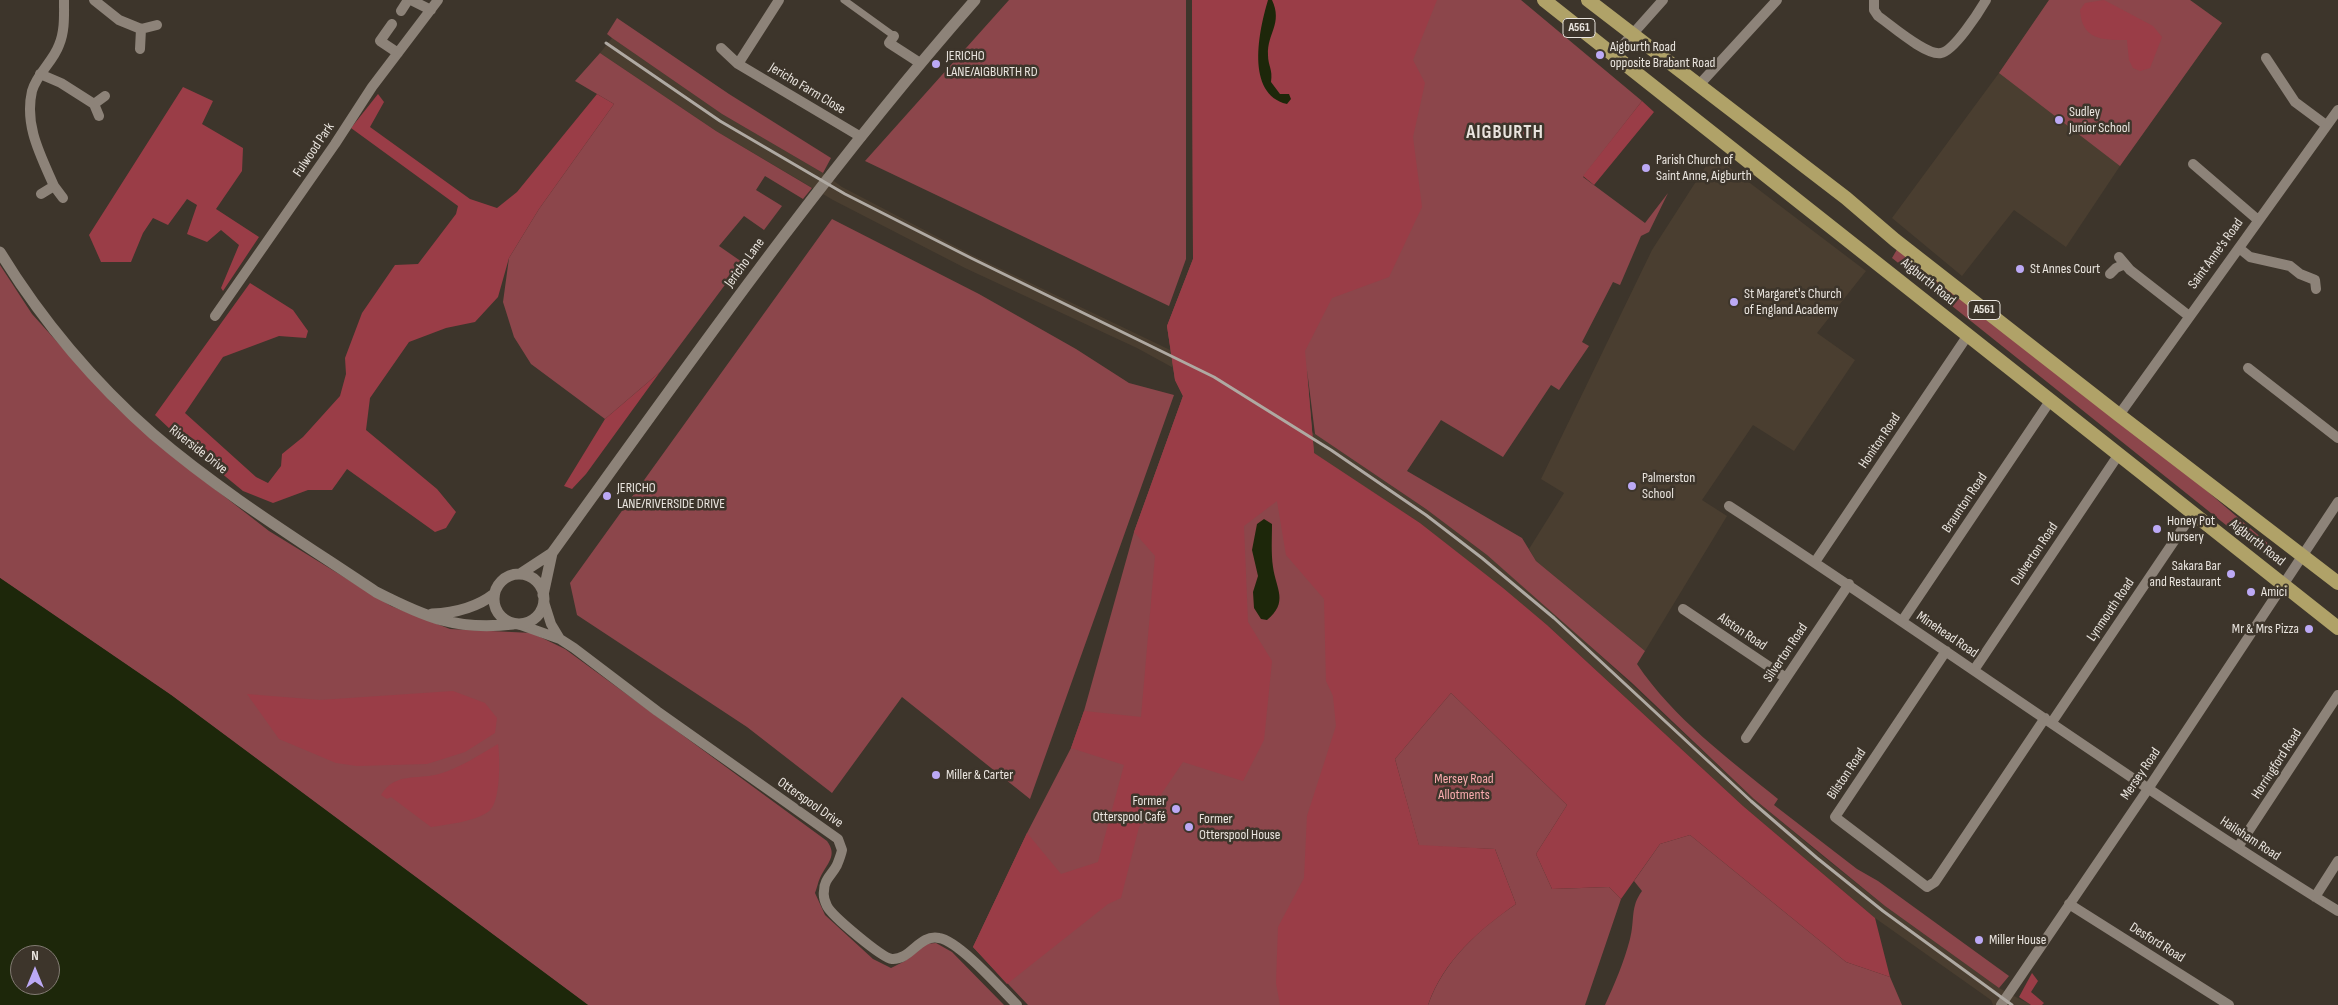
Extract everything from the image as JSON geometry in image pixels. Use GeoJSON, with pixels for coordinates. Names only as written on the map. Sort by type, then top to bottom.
{"type":"FeatureCollection","features":[{"type":"Feature","properties":{"kind":"highway","name":"Aigburth Road"},"geometry":{"type":"LineString","coordinates":[[1544,0],[2338,628]]}},
{"type":"Feature","properties":{"kind":"highway","name":"Aigburth Road"},"geometry":{"type":"LineString","coordinates":[[1588,0],[1846,198],[1895,240],[2338,583]]}},
{"type":"Feature","properties":{"kind":"street"},"geometry":{"type":"LineString","coordinates":[[63,198],[54,186],[37,149],[31,126],[32,91],[40,74],[59,46],[64,22],[64,0]]}},
{"type":"Feature","properties":{"kind":"street"},"geometry":{"type":"LineString","coordinates":[[94,0],[119,20],[141,29],[157,25]]}},
{"type":"Feature","properties":{"kind":"street"},"geometry":{"type":"LineString","coordinates":[[400,11],[410,0],[431,10]]}},
{"type":"Feature","properties":{"kind":"street","name":"Fulwood Park"},"geometry":{"type":"LineString","coordinates":[[215,316],[335,144],[372,87],[438,0]]}},
{"type":"Feature","properties":{"kind":"street"},"geometry":{"type":"LineString","coordinates":[[738,64],[779,0]]}},
{"type":"Feature","properties":{"kind":"street"},"geometry":{"type":"LineString","coordinates":[[844,0],[888,43],[920,63]]}},
{"type":"Feature","properties":{"kind":"street","name":"Jericho Lane"},"geometry":{"type":"LineString","coordinates":[[520,574],[552,553],[808,203],[920,63],[975,0]]}},
{"type":"Feature","properties":{"kind":"street"},"geometry":{"type":"LineString","coordinates":[[1613,56],[1663,0]]}},
{"type":"Feature","properties":{"kind":"street"},"geometry":{"type":"LineString","coordinates":[[1699,85],[1777,0]]}},
{"type":"Feature","properties":{"kind":"street"},"geometry":{"type":"LineString","coordinates":[[1874,0],[1874,10],[1878,16],[1929,52],[1939,54],[1952,47],[1986,0]]}},
{"type":"Feature","properties":{"kind":"street"},"geometry":{"type":"LineString","coordinates":[[392,24],[380,42],[398,53]]}},
{"type":"Feature","properties":{"kind":"street"},"geometry":{"type":"LineString","coordinates":[[140,49],[141,29]]}},
{"type":"Feature","properties":{"kind":"street","name":"Jericho Farm Close"},"geometry":{"type":"LineString","coordinates":[[721,48],[738,64],[861,137]]}},
{"type":"Feature","properties":{"kind":"street"},"geometry":{"type":"LineString","coordinates":[[2266,58],[2295,102],[2326,125]]}},
{"type":"Feature","properties":{"kind":"street"},"geometry":{"type":"LineString","coordinates":[[40,74],[61,83],[94,104],[99,116]]}},
{"type":"Feature","properties":{"kind":"street"},"geometry":{"type":"LineString","coordinates":[[94,104],[105,96]]}},
{"type":"Feature","properties":{"kind":"street","name":"Saint Anne's Road"},"geometry":{"type":"LineString","coordinates":[[2119,415],[2338,110]]}},
{"type":"Feature","properties":{"kind":"street"},"geometry":{"type":"LineString","coordinates":[[2193,164],[2258,220]]}},
{"type":"Feature","properties":{"kind":"street"},"geometry":{"type":"LineString","coordinates":[[41,194],[54,186]]}},
{"type":"Feature","properties":{"kind":"street"},"geometry":{"type":"LineString","coordinates":[[2239,248],[2250,257],[2290,266],[2300,274],[2315,280],[2316,289]]}},
{"type":"Feature","properties":{"kind":"street","name":"Riverside Drive"},"geometry":{"type":"LineString","coordinates":[[0,252],[48,322],[118,401],[153,434],[203,474],[376,592],[402,606],[460,626],[516,624]]}},
{"type":"Feature","properties":{"kind":"street"},"geometry":{"type":"LineString","coordinates":[[2110,274],[2122,260],[2130,270],[2189,316]]}},
{"type":"Feature","properties":{"kind":"street","name":"Honiton Road"},"geometry":{"type":"LineString","coordinates":[[1815,562],[1968,335]]}},
{"type":"Feature","properties":{"kind":"street"},"geometry":{"type":"LineString","coordinates":[[2248,368],[2338,438]]}},
{"type":"Feature","properties":{"kind":"street","name":"Braunton Road"},"geometry":{"type":"LineString","coordinates":[[1902,621],[2050,401]]}},
{"type":"Feature","properties":{"kind":"street","name":"Dulverton Road"},"geometry":{"type":"LineString","coordinates":[[1974,670],[2119,454]]}},
{"type":"Feature","properties":{"kind":"street","name":"Mersey Road"},"geometry":{"type":"LineString","coordinates":[[2001,1005],[2148,789],[2282,583],[2338,502]]}},
{"type":"Feature","properties":{"kind":"street","name":"Minehead Road"},"geometry":{"type":"LineString","coordinates":[[1729,506],[1849,584],[2148,789]]}},
{"type":"Feature","properties":{"kind":"street","name":"Lynmouth Road"},"geometry":{"type":"LineString","coordinates":[[1927,887],[1936,882],[2193,513]]}},
{"type":"Feature","properties":{"kind":"street","name":"Jericho Lane"},"geometry":{"type":"LineString","coordinates":[[544,598],[552,553]]}},
{"type":"Feature","properties":{"kind":"street"},"geometry":{"type":"LineString","coordinates":[[520,574],[536,580],[544,598],[542,609],[532,620],[516,624],[500,616],[494,602],[494,594],[502,580],[507,576],[520,574]]}},
{"type":"Feature","properties":{"kind":"street","name":"Silverton Road"},"geometry":{"type":"LineString","coordinates":[[1746,738],[1849,584]]}},
{"type":"Feature","properties":{"kind":"street","name":"Riverside Drive"},"geometry":{"type":"LineString","coordinates":[[428,614],[462,610],[479,604],[494,594]]}},
{"type":"Feature","properties":{"kind":"street","name":"Otterspool Drive"},"geometry":{"type":"LineString","coordinates":[[544,598],[551,624],[560,639]]}},
{"type":"Feature","properties":{"kind":"street","name":"Alston Road"},"geometry":{"type":"LineString","coordinates":[[1683,609],[1786,678]]}},
{"type":"Feature","properties":{"kind":"street","name":"Otterspool Drive"},"geometry":{"type":"LineString","coordinates":[[516,624],[560,639],[657,711],[716,751],[745,775],[838,839],[842,850],[837,864],[825,881],[823,894],[828,907],[879,954],[892,959],[901,957],[925,939],[939,938],[952,943],[963,952],[1017,1005]]}},
{"type":"Feature","properties":{"kind":"street","name":"Bilston Road"},"geometry":{"type":"LineString","coordinates":[[1927,887],[1836,817],[1946,652]]}},
{"type":"Feature","properties":{"kind":"street","name":"Horringford Road"},"geometry":{"type":"LineString","coordinates":[[2238,847],[2338,695]]}},
{"type":"Feature","properties":{"kind":"street","name":"Hailsham Road"},"geometry":{"type":"LineString","coordinates":[[2148,789],[2338,911]]}},
{"type":"Feature","properties":{"kind":"street"},"geometry":{"type":"LineString","coordinates":[[2315,897],[2338,861]]}},
{"type":"Feature","properties":{"kind":"street","name":"Desford Road"},"geometry":{"type":"LineString","coordinates":[[2069,904],[2229,1005]]}},
{"type":"Feature","properties":{"kind":"shaded area"},"geometry":{"type":"Polygon","coordinates":[[[1192,0],[1437,0],[1413,60],[1425,83],[1413,137],[1422,207],[1389,277],[1332,298],[1305,351],[1314,453],[1420,523],[1503,588],[1547,625],[1743,806],[1875,918],[1890,977],[1846,962],[1690,835],[1660,844],[1621,899],[1609,887],[1552,889],[1536,854],[1567,805],[1451,693],[1395,759],[1419,845],[1495,849],[1516,904],[1488,925],[1453,960],[1443,974],[1428,1005],[1280,1005],[1276,983],[1278,927],[1304,878],[1307,816],[1336,726],[1333,696],[1326,681],[1324,599],[1286,555],[1277,501],[1244,526],[1248,622],[1272,661],[1264,740],[1243,781],[1183,762],[1139,827],[1121,898],[1108,904],[1007,984],[973,947],[1027,833],[1061,874],[1098,862],[1124,765],[1071,748],[1084,711],[1141,717],[1155,556],[1134,532],[1183,396],[1175,380],[1167,326],[1193,259],[1192,0]]]}},
{"type":"Feature","properties":{"kind":"shaded area"},"geometry":{"type":"Polygon","coordinates":[[[1268,0],[1272,0],[1276,16],[1268,47],[1271,82],[1280,94],[1289,94],[1291,99],[1287,104],[1274,98],[1265,88],[1260,75],[1258,60],[1259,43],[1268,0]]]}},
{"type":"Feature","properties":{"kind":"shaded area","name":"Sudley Junior School"},"geometry":{"type":"Polygon","coordinates":[[[2049,0],[2190,0],[2222,23],[2120,166],[2066,247],[2014,210],[1962,276],[1892,218],[1999,73],[2049,0]]]}},
{"type":"Feature","properties":{"kind":"shaded area"},"geometry":{"type":"Polygon","coordinates":[[[2104,0],[2153,26],[2162,37],[2150,68],[2140,71],[2133,68],[2129,60],[2127,40],[2109,40],[2089,33],[2082,20],[2080,10],[2085,3],[2104,0]]]}},
{"type":"Feature","properties":{"kind":"shaded area"},"geometry":{"type":"Polygon","coordinates":[[[612,38],[722,114],[823,173],[842,187],[972,255],[1216,372],[1315,434],[1426,509],[1487,555],[1557,615],[1754,799],[1820,854],[1885,906],[1999,988],[2031,1005],[1993,1005],[1991,1000],[1875,918],[1743,806],[1547,625],[1420,523],[1221,394],[1137,348],[965,268],[833,200],[716,131],[600,53],[612,38]]]}},
{"type":"Feature","properties":{"kind":"shaded area"},"geometry":{"type":"Polygon","coordinates":[[[183,87],[213,101],[202,124],[243,148],[242,171],[216,209],[259,237],[223,291],[221,288],[239,245],[221,230],[207,242],[187,234],[197,205],[187,199],[168,225],[153,218],[143,233],[131,262],[101,262],[89,235],[183,87]]]}},
{"type":"Feature","properties":{"kind":"shaded area"},"geometry":{"type":"Polygon","coordinates":[[[378,94],[384,102],[370,127],[470,199],[497,208],[517,192],[597,94],[614,104],[539,209],[509,258],[498,297],[475,322],[446,328],[409,342],[370,398],[366,430],[437,489],[456,512],[446,528],[435,532],[347,469],[332,490],[308,490],[273,503],[243,491],[186,444],[155,415],[250,283],[293,310],[308,331],[306,338],[279,336],[223,357],[185,413],[256,477],[268,483],[281,466],[282,454],[303,437],[340,396],[346,374],[345,358],[362,313],[395,265],[418,264],[456,214],[458,206],[351,128],[378,94]]]}},
{"type":"Feature","properties":{"kind":"shaded area"},"geometry":{"type":"Polygon","coordinates":[[[1642,101],[1654,112],[1594,185],[1583,176],[1642,101]]]}},
{"type":"Feature","properties":{"kind":"shaded area"},"geometry":{"type":"Polygon","coordinates":[[[1713,155],[1866,271],[1817,333],[1855,360],[1794,451],[1753,425],[1702,500],[1727,516],[1645,651],[1536,561],[1529,549],[1564,493],[1541,479],[1652,250],[1713,155]]]}},
{"type":"Feature","properties":{"kind":"shaded area"},"geometry":{"type":"Polygon","coordinates":[[[660,372],[586,474],[572,489],[564,486],[605,419],[660,372]]]}},
{"type":"Feature","properties":{"kind":"shaded area"},"geometry":{"type":"Polygon","coordinates":[[[1264,519],[1272,524],[1272,562],[1279,595],[1278,607],[1267,620],[1261,619],[1254,608],[1253,592],[1258,576],[1252,550],[1257,524],[1264,519]]]}},
{"type":"Feature","properties":{"kind":"shaded area"},"geometry":{"type":"Polygon","coordinates":[[[0,578],[171,695],[588,1005],[0,1005],[0,578]]]}},
{"type":"Feature","properties":{"kind":"shaded area"},"geometry":{"type":"Polygon","coordinates":[[[453,691],[485,703],[497,718],[495,733],[465,752],[427,764],[357,766],[336,763],[279,739],[247,694],[320,700],[453,691]]]}},
{"type":"Feature","properties":{"kind":"shaded area"},"geometry":{"type":"Polygon","coordinates":[[[498,744],[499,770],[495,800],[488,812],[482,815],[461,822],[431,827],[391,797],[387,799],[381,795],[393,783],[407,778],[439,774],[469,761],[498,744]]]}},
{"type":"Feature","properties":{"kind":"shaded area"},"geometry":{"type":"Polygon","coordinates":[[[2032,973],[2038,981],[2031,992],[2044,1003],[2042,1005],[2031,1005],[2019,997],[2032,973]]]}},
{"type":"Feature","properties":{"kind":"green space"},"geometry":{"type":"Polygon","coordinates":[[[1009,0],[1186,0],[1186,259],[1169,306],[865,161],[1009,0]]]}},
{"type":"Feature","properties":{"kind":"green space"},"geometry":{"type":"Polygon","coordinates":[[[1192,0],[1521,0],[1642,101],[1583,177],[1645,223],[1668,193],[1649,232],[1641,236],[1620,285],[1613,282],[1582,342],[1589,346],[1559,390],[1551,385],[1503,457],[1441,420],[1407,471],[1522,538],[1536,561],[1645,651],[1637,664],[1651,684],[1684,720],[1778,799],[1774,805],[1857,869],[1878,881],[2009,976],[1999,988],[1885,906],[1754,799],[1632,683],[1487,555],[1426,509],[1315,434],[1307,370],[1314,453],[1366,630],[1343,1005],[1028,1005],[973,947],[1027,833],[1071,748],[1084,711],[1134,532],[1183,396],[1175,380],[1167,326],[1193,259],[1192,0]]]}},
{"type":"Feature","properties":{"kind":"green space"},"geometry":{"type":"Polygon","coordinates":[[[2049,0],[2190,0],[2222,23],[2120,166],[1999,73],[2049,0]]]}},
{"type":"Feature","properties":{"kind":"green space"},"geometry":{"type":"Polygon","coordinates":[[[617,18],[729,94],[831,158],[823,173],[722,114],[612,38],[607,34],[617,18]]]}},
{"type":"Feature","properties":{"kind":"green space"},"geometry":{"type":"Polygon","coordinates":[[[600,53],[716,131],[812,188],[803,199],[765,176],[756,190],[782,206],[764,230],[744,216],[719,246],[742,262],[660,372],[605,419],[531,364],[514,337],[503,302],[509,258],[539,209],[614,104],[575,81],[600,53]]]}},
{"type":"Feature","properties":{"kind":"green space"},"geometry":{"type":"Polygon","coordinates":[[[832,219],[979,294],[1076,349],[1129,383],[1174,395],[1030,799],[902,697],[832,793],[747,727],[577,615],[570,583],[832,219]]]}},
{"type":"Feature","properties":{"kind":"green space"},"geometry":{"type":"Polygon","coordinates":[[[1899,246],[2164,454],[2271,546],[2270,548],[2261,541],[2257,547],[2271,557],[2276,551],[2282,561],[2270,558],[2256,549],[1892,258],[1899,246]]]}},
{"type":"Feature","properties":{"kind":"green space"},"geometry":{"type":"Polygon","coordinates":[[[0,265],[32,314],[114,405],[167,452],[269,531],[391,606],[450,629],[532,633],[565,649],[827,841],[832,851],[815,893],[825,915],[873,959],[891,968],[905,961],[924,944],[936,943],[952,952],[1004,1005],[588,1005],[171,695],[0,578],[0,265]]]}},
{"type":"Feature","properties":{"kind":"green space","name":"Mersey Road Allotments"},"geometry":{"type":"Polygon","coordinates":[[[1451,693],[1567,805],[1536,854],[1552,889],[1609,887],[1621,899],[1585,1005],[1428,1005],[1443,974],[1464,948],[1488,925],[1516,904],[1495,849],[1419,846],[1395,759],[1451,693]]]}},
{"type":"Feature","properties":{"kind":"green space"},"geometry":{"type":"Polygon","coordinates":[[[1690,835],[1846,962],[1890,977],[1902,1005],[1605,1005],[1625,956],[1630,939],[1634,908],[1642,891],[1634,881],[1660,844],[1690,835]]]}},
{"type":"Feature","properties":{"kind":"railway"},"geometry":{"type":"LineString","coordinates":[[606,43],[720,121],[845,194],[1214,377],[1331,450],[1426,515],[1482,558],[1554,618],[1751,801],[1817,858],[1883,911],[2012,1005]]}},
{"type":"Feature","properties":{"kind":"place","name":"Aigburth Road opposite Brabant Road"},"geometry":{"type":"Point","coordinates":[1600,55]}},
{"type":"Feature","properties":{"kind":"place","name":"JERICHO LANE/AIGBURTH RD"},"geometry":{"type":"Point","coordinates":[936,64]}},
{"type":"Feature","properties":{"kind":"place","name":"Sudley Junior School"},"geometry":{"type":"Point","coordinates":[2059,120]}},
{"type":"Feature","properties":{"kind":"place","name":"Parish Church of Saint Anne, Aigburth"},"geometry":{"type":"Point","coordinates":[1646,168]}},
{"type":"Feature","properties":{"kind":"place","name":"St Annes Court"},"geometry":{"type":"Point","coordinates":[2020,269]}},
{"type":"Feature","properties":{"kind":"place","name":"St Margaret's Church of England Academy"},"geometry":{"type":"Point","coordinates":[1734,302]}},
{"type":"Feature","properties":{"kind":"place","name":"Palmerston School"},"geometry":{"type":"Point","coordinates":[1632,486]}},
{"type":"Feature","properties":{"kind":"place","name":"JERICHO LANE/RIVERSIDE DRIVE"},"geometry":{"type":"Point","coordinates":[607,496]}},
{"type":"Feature","properties":{"kind":"place","name":"Honey Pot Nursery"},"geometry":{"type":"Point","coordinates":[2157,529]}},
{"type":"Feature","properties":{"kind":"place","name":"Sakara Bar and Restaurant"},"geometry":{"type":"Point","coordinates":[2231,574]}},
{"type":"Feature","properties":{"kind":"place","name":"Amici"},"geometry":{"type":"Point","coordinates":[2251,592]}},
{"type":"Feature","properties":{"kind":"place","name":"Mr & Mrs Pizza"},"geometry":{"type":"Point","coordinates":[2309,629]}},
{"type":"Feature","properties":{"kind":"place","name":"Miller & Carter"},"geometry":{"type":"Point","coordinates":[936,775]}},
{"type":"Feature","properties":{"kind":"place","name":"Former Otterspool Café"},"geometry":{"type":"Point","coordinates":[1176,809]}},
{"type":"Feature","properties":{"kind":"place","name":"Former Otterspool House"},"geometry":{"type":"Point","coordinates":[1189,827]}},
{"type":"Feature","properties":{"kind":"place","name":"Miller House"},"geometry":{"type":"Point","coordinates":[1979,940]}},
{"type":"Feature","properties":{"kind":"district","name":"AIGBURTH"},"geometry":{"type":"Point","coordinates":[1505,133]}}]}
